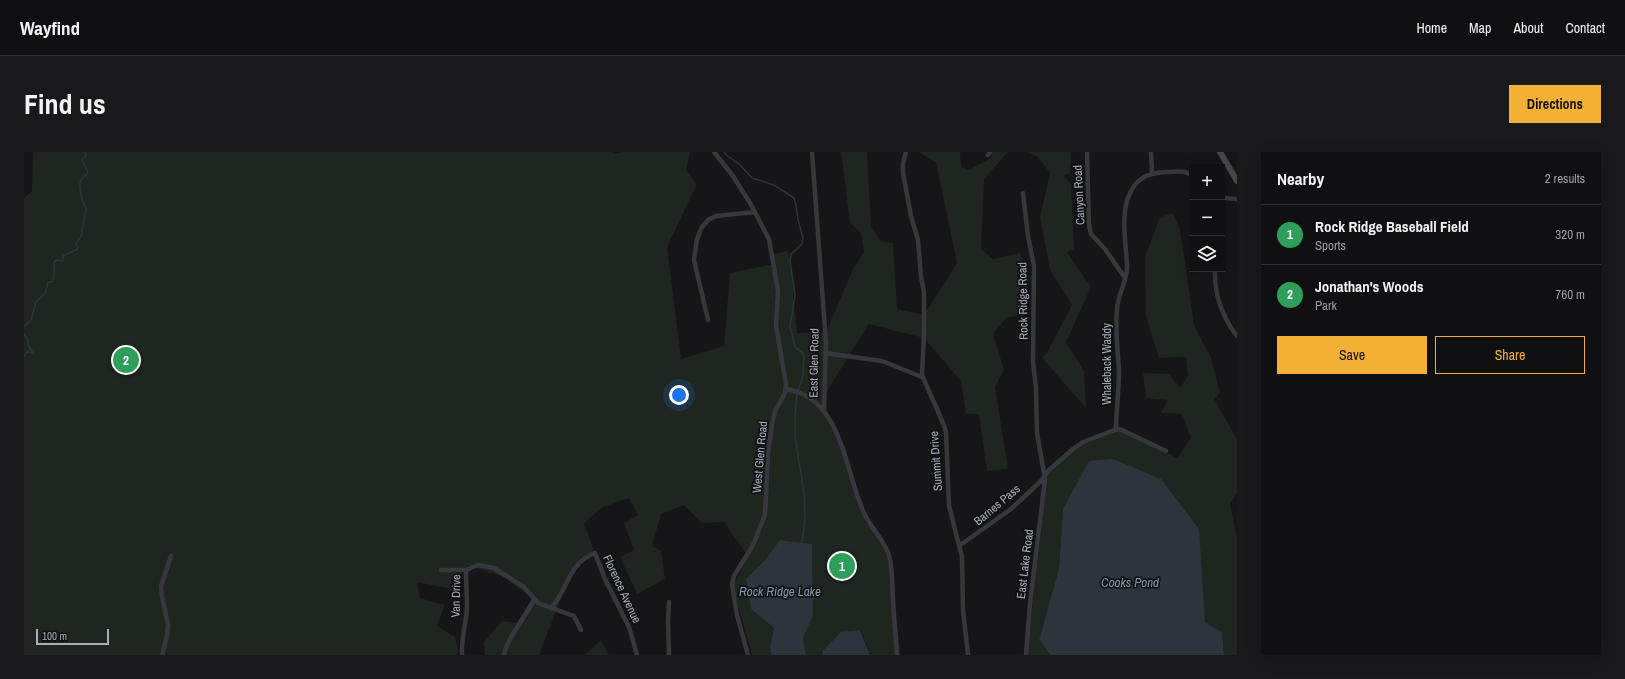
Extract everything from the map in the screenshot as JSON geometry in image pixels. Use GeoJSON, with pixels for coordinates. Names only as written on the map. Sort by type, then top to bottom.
{"type":"FeatureCollection","features":[{"type":"Feature","properties":{"kind":"street"},"geometry":{"type":"LineString","coordinates":[[714,152],[733,176],[755,212],[769,239],[776,272],[778,290],[776,325],[786,389],[800,392],[824,410]]}},
{"type":"Feature","properties":{"kind":"street","name":"East Glen Road"},"geometry":{"type":"LineString","coordinates":[[812,152],[825,321],[824,410],[839,437],[864,514],[872,529],[884,544],[889,555],[892,569],[897,655]]}},
{"type":"Feature","properties":{"kind":"street","name":"Summit Drive"},"geometry":{"type":"LineString","coordinates":[[906,152],[903,163],[903,173],[911,216],[918,240],[921,277],[924,292],[922,377],[944,422],[946,432],[949,506],[962,557],[963,610],[968,655]]}},
{"type":"Feature","properties":{"kind":"street","name":"Canyon Road"},"geometry":{"type":"LineString","coordinates":[[1087,152],[1089,225],[1091,234],[1105,249],[1125,278]]}},
{"type":"Feature","properties":{"kind":"street"},"geometry":{"type":"LineString","coordinates":[[1151,152],[1152,173]]}},
{"type":"Feature","properties":{"kind":"street"},"geometry":{"type":"LineString","coordinates":[[1220,152],[1237,181]]}},
{"type":"Feature","properties":{"kind":"street"},"geometry":{"type":"LineString","coordinates":[[1125,278],[1127,265],[1124,236],[1127,206],[1130,194],[1139,180],[1152,173],[1183,171],[1189,173]]}},
{"type":"Feature","properties":{"kind":"street","name":"Rock Ridge Road"},"geometry":{"type":"LineString","coordinates":[[1023,193],[1028,236],[1034,266],[1033,362],[1036,388],[1037,433],[1045,476]]}},
{"type":"Feature","properties":{"kind":"street"},"geometry":{"type":"LineString","coordinates":[[1225,198],[1237,198]]}},
{"type":"Feature","properties":{"kind":"street"},"geometry":{"type":"LineString","coordinates":[[708,320],[694,260],[700,231],[704,223],[716,216],[755,212]]}},
{"type":"Feature","properties":{"kind":"street"},"geometry":{"type":"LineString","coordinates":[[1215,272],[1215,284],[1221,309],[1237,336]]}},
{"type":"Feature","properties":{"kind":"street","name":"Whaleback Waddy"},"geometry":{"type":"LineString","coordinates":[[1116,430],[1119,374],[1117,354],[1117,309],[1125,278]]}},
{"type":"Feature","properties":{"kind":"street"},"geometry":{"type":"LineString","coordinates":[[825,353],[882,360],[922,377]]}},
{"type":"Feature","properties":{"kind":"street","name":"West Glen Road"},"geometry":{"type":"LineString","coordinates":[[748,655],[737,616],[732,585],[734,576],[752,545],[765,516],[769,438],[775,411],[786,389]]}},
{"type":"Feature","properties":{"kind":"street"},"geometry":{"type":"LineString","coordinates":[[1116,430],[1127,432],[1166,451]]}},
{"type":"Feature","properties":{"kind":"street","name":"Barnes Pass"},"geometry":{"type":"LineString","coordinates":[[959,546],[1011,509],[1063,457],[1083,442],[1116,430]]}},
{"type":"Feature","properties":{"kind":"street","name":"East Lake Road"},"geometry":{"type":"LineString","coordinates":[[1026,655],[1030,604],[1045,491],[1045,476]]}},
{"type":"Feature","properties":{"kind":"street","name":"Florence Avenue"},"geometry":{"type":"LineString","coordinates":[[551,608],[555,604],[577,564],[585,557],[595,553],[605,579],[629,627],[637,655]]}},
{"type":"Feature","properties":{"kind":"street"},"geometry":{"type":"LineString","coordinates":[[162,655],[168,625],[161,586],[171,556]]}},
{"type":"Feature","properties":{"kind":"street","name":"Van Drive"},"geometry":{"type":"LineString","coordinates":[[462,653],[462,638],[465,628],[467,607],[466,570],[478,565],[494,568],[524,587],[534,600],[574,616],[581,630]]}},
{"type":"Feature","properties":{"kind":"street"},"geometry":{"type":"LineString","coordinates":[[441,570],[466,570]]}},
{"type":"Feature","properties":{"kind":"street"},"geometry":{"type":"LineString","coordinates":[[504,655],[510,640],[527,614],[534,600]]}},
{"type":"Feature","properties":{"kind":"street"},"geometry":{"type":"LineString","coordinates":[[669,602],[669,655]]}},
{"type":"Feature","properties":{"kind":"shaded area"},"geometry":{"type":"Polygon","coordinates":[[[33,152],[612,152],[614,154],[621,152],[690,152],[686,170],[697,184],[667,247],[681,359],[724,346],[730,273],[774,264],[773,254],[788,251],[795,284],[793,296],[797,333],[826,332],[854,267],[864,252],[861,233],[850,223],[841,152],[867,152],[871,226],[880,241],[893,243],[897,309],[924,315],[957,263],[936,162],[918,152],[960,152],[961,167],[969,170],[991,158],[992,152],[1008,152],[984,179],[981,249],[993,259],[1020,253],[1029,277],[1026,315],[1007,317],[993,334],[1004,370],[995,387],[1008,469],[987,471],[979,414],[966,414],[961,381],[924,338],[869,324],[822,399],[844,449],[861,506],[890,555],[900,655],[870,655],[861,630],[822,652],[823,655],[806,655],[803,638],[813,616],[812,544],[780,540],[764,561],[746,579],[751,609],[774,628],[770,646],[771,655],[752,655],[733,587],[748,556],[724,522],[702,523],[684,505],[661,514],[652,546],[661,551],[665,579],[637,594],[620,557],[634,550],[624,523],[638,515],[629,498],[603,507],[584,523],[594,551],[570,575],[539,655],[485,655],[484,642],[502,621],[517,623],[532,598],[502,576],[470,566],[466,567],[452,589],[417,582],[420,598],[445,605],[437,626],[455,637],[459,652],[457,655],[24,655],[24,198],[32,191],[33,152]]]}},
{"type":"Feature","properties":{"kind":"shaded area"},"geometry":{"type":"Polygon","coordinates":[[[1027,152],[1071,152],[1070,174],[1063,175],[1071,184],[1074,249],[1067,252],[1091,287],[1066,342],[1084,371],[1086,408],[1042,358],[1048,351],[1072,305],[1050,270],[1040,217],[1050,173],[1038,157],[1027,152]]]}},
{"type":"Feature","properties":{"kind":"shaded area"},"geometry":{"type":"Polygon","coordinates":[[[1173,213],[1180,229],[1194,325],[1211,358],[1220,393],[1214,399],[1237,439],[1237,493],[1230,504],[1237,537],[1237,655],[1224,655],[1222,632],[1205,622],[1063,509],[1059,568],[1039,640],[1050,655],[1027,655],[1047,473],[1080,442],[1119,430],[1177,458],[1191,438],[1182,414],[1161,413],[1168,400],[1146,398],[1143,373],[1169,374],[1180,388],[1188,376],[1186,357],[1159,358],[1146,316],[1145,257],[1160,217],[1173,213]]]}},
{"type":"Feature","properties":{"kind":"shaded area"},"geometry":{"type":"Polygon","coordinates":[[[601,640],[609,655],[585,655],[601,640]]]}},
{"type":"Feature","properties":{"kind":"water","name":"Cooks Pond"},"geometry":{"type":"Polygon","coordinates":[[[1113,459],[1161,479],[1199,529],[1205,622],[1222,632],[1224,655],[1050,655],[1039,640],[1059,568],[1063,509],[1089,461],[1113,459]]]}},
{"type":"Feature","properties":{"kind":"water","name":"Rock Ridge Lake"},"geometry":{"type":"Polygon","coordinates":[[[780,540],[812,544],[813,616],[803,638],[806,655],[771,655],[770,646],[774,628],[751,609],[746,579],[764,561],[780,540]]]}},
{"type":"Feature","properties":{"kind":"water"},"geometry":{"type":"Polygon","coordinates":[[[860,630],[870,655],[823,655],[822,652],[841,632],[860,630]]]}},
{"type":"Feature","properties":{"kind":"waterway"},"geometry":{"type":"LineString","coordinates":[[24,327],[31,320],[36,302],[46,292],[48,282],[52,282],[54,278],[54,263],[56,260],[63,261],[63,256],[78,249],[76,243],[81,237],[86,208],[80,190],[81,180],[88,173],[82,159],[86,156],[85,152]]}},
{"type":"Feature","properties":{"kind":"waterway"},"geometry":{"type":"LineString","coordinates":[[725,152],[725,154],[740,165],[752,178],[774,185],[794,198],[803,238],[802,244],[791,254],[790,261],[795,295],[790,326],[795,347],[804,354],[803,376],[797,393],[795,415],[795,436],[804,493],[805,517],[802,542]]}},
{"type":"Feature","properties":{"kind":"waterway"},"geometry":{"type":"LineString","coordinates":[[24,334],[33,353],[27,352],[24,356]]}},
{"type":"Feature","properties":{"kind":"place","name":"Jonathan's Woods"},"geometry":{"type":"Point","coordinates":[126,360]}},
{"type":"Feature","properties":{"kind":"place","name":"Rock Ridge Baseball Field"},"geometry":{"type":"Point","coordinates":[842,566]}}]}
